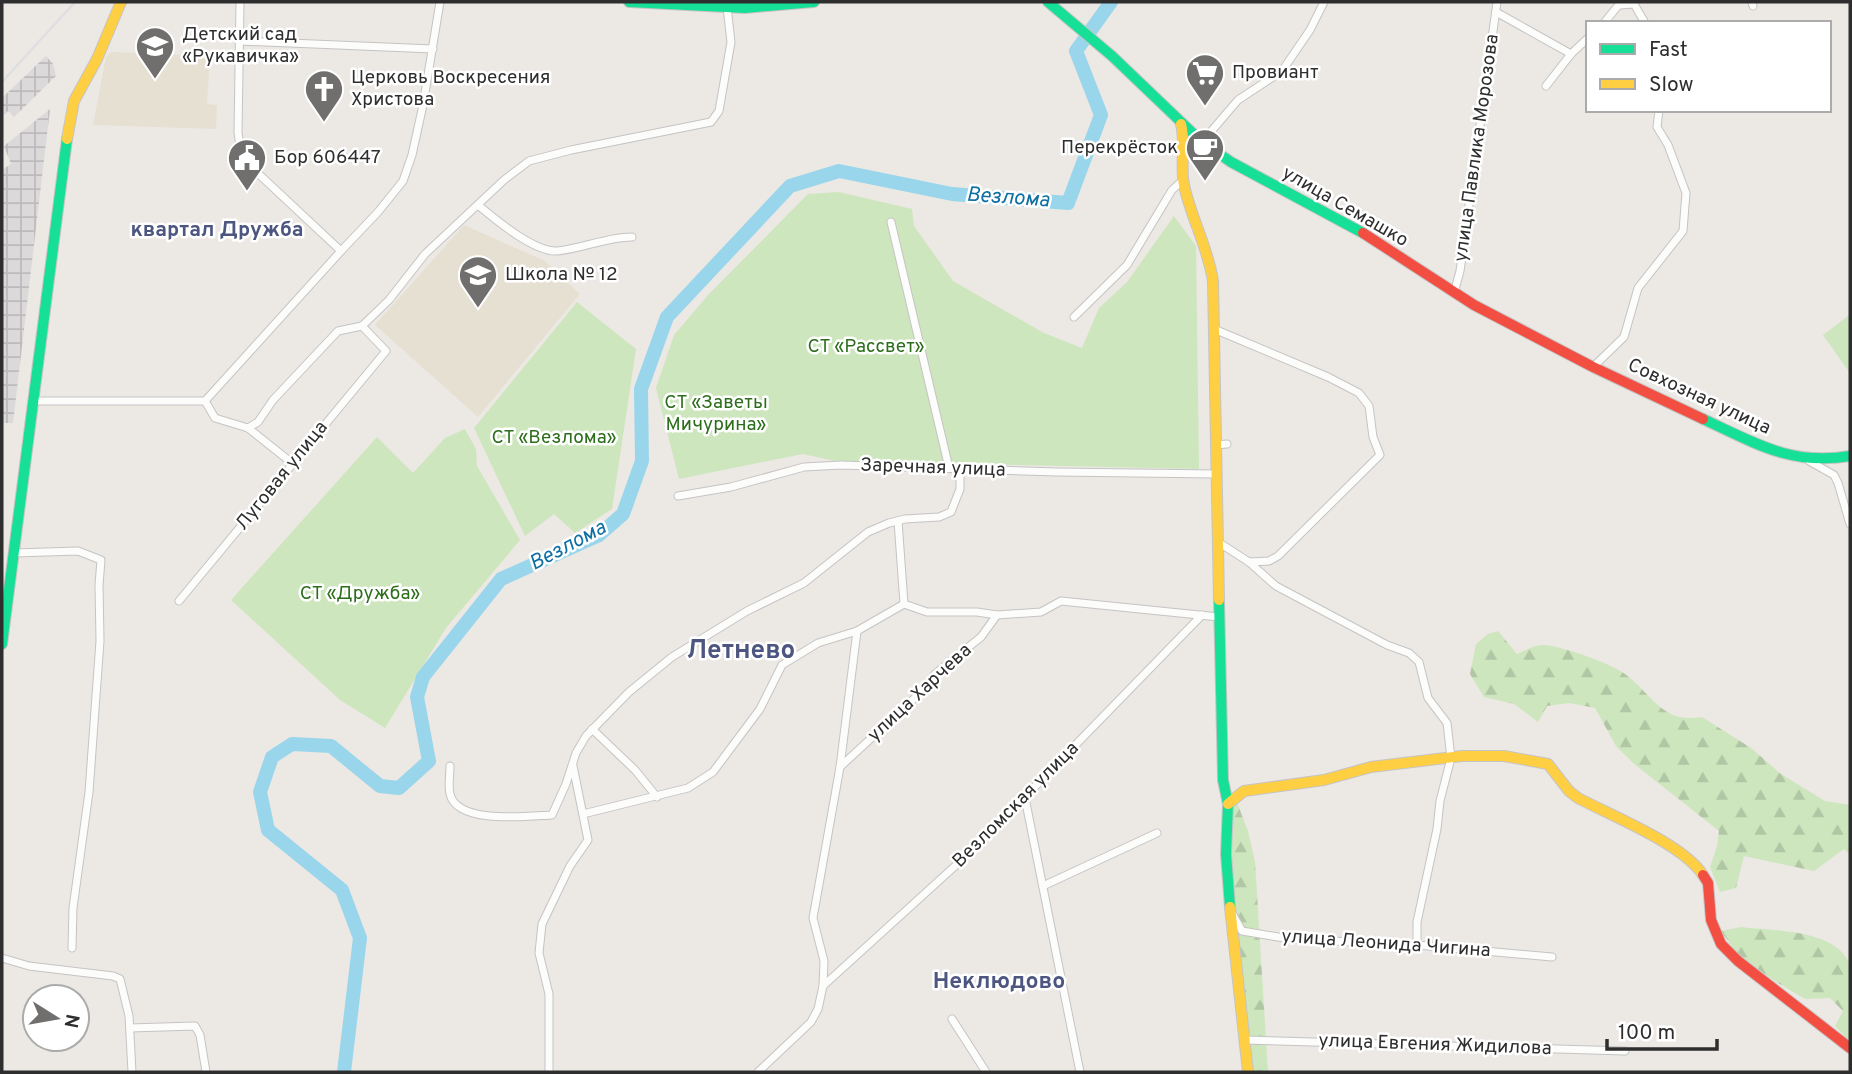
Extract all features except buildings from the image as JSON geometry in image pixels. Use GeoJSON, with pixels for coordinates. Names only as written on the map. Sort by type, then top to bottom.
{"type":"FeatureCollection","features":[{"type":"Feature","properties":{"kind":"street"},"geometry":{"type":"LineString","coordinates":[[2,644],[70,116],[77,93],[97,59],[121,2]]}},
{"type":"Feature","properties":{"kind":"street"},"geometry":{"type":"LineString","coordinates":[[240,2],[238,133],[241,153],[256,173],[341,251]]}},
{"type":"Feature","properties":{"kind":"street"},"geometry":{"type":"LineString","coordinates":[[33,401],[205,401],[378,212],[403,181],[423,105],[440,2]]}},
{"type":"Feature","properties":{"kind":"street"},"geometry":{"type":"LineString","coordinates":[[629,2],[773,8],[814,2]]}},
{"type":"Feature","properties":{"kind":"street","name":"улица Семашко"},"geometry":{"type":"LineString","coordinates":[[1048,2],[1112,56],[1181,124],[1231,162],[1354,227],[1453,293],[1581,360]]}},
{"type":"Feature","properties":{"kind":"street"},"geometry":{"type":"LineString","coordinates":[[1185,148],[1202,142],[1238,100],[1282,71],[1310,30],[1324,2]]}},
{"type":"Feature","properties":{"kind":"street","name":"улица Павлика Морозова"},"geometry":{"type":"LineString","coordinates":[[1453,293],[1460,271],[1497,2]]}},
{"type":"Feature","properties":{"kind":"street"},"geometry":{"type":"LineString","coordinates":[[1606,21],[1621,3],[1633,3],[1644,21]]}},
{"type":"Feature","properties":{"kind":"street"},"geometry":{"type":"LineString","coordinates":[[248,428],[258,422],[273,400],[338,331],[362,326],[389,300],[425,254],[503,180],[533,159],[711,122],[719,111],[731,42],[727,7]]}},
{"type":"Feature","properties":{"kind":"street"},"geometry":{"type":"LineString","coordinates":[[1496,12],[1571,54]]}},
{"type":"Feature","properties":{"kind":"street"},"geometry":{"type":"LineString","coordinates":[[1546,86],[1586,40]]}},
{"type":"Feature","properties":{"kind":"street"},"geometry":{"type":"LineString","coordinates":[[239,41],[433,50]]}},
{"type":"Feature","properties":{"kind":"street"},"geometry":{"type":"LineString","coordinates":[[1594,367],[1624,337],[1638,288],[1683,231],[1686,193],[1668,145],[1657,127],[1659,112]]}},
{"type":"Feature","properties":{"kind":"street"},"geometry":{"type":"LineString","coordinates":[[1181,124],[1186,140],[1183,180],[1211,263],[1221,444],[1216,474],[1223,780],[1228,804],[1226,854],[1248,1072]]}},
{"type":"Feature","properties":{"kind":"street"},"geometry":{"type":"LineString","coordinates":[[1074,317],[1127,265],[1172,190],[1183,180]]}},
{"type":"Feature","properties":{"kind":"street"},"geometry":{"type":"LineString","coordinates":[[478,205],[540,248],[554,251],[632,237]]}},
{"type":"Feature","properties":{"kind":"street"},"geometry":{"type":"LineString","coordinates":[[891,222],[949,468]]}},
{"type":"Feature","properties":{"kind":"street","name":"Луговая улица"},"geometry":{"type":"LineString","coordinates":[[179,601],[386,351],[362,326]]}},
{"type":"Feature","properties":{"kind":"street"},"geometry":{"type":"LineString","coordinates":[[1214,329],[1328,377],[1359,393],[1369,406],[1373,437],[1380,455],[1278,556],[1269,561],[1249,562]]}},
{"type":"Feature","properties":{"kind":"street","name":"Совхозная улица"},"geometry":{"type":"LineString","coordinates":[[1581,360],[1755,444],[1806,459],[1826,460],[1850,456]]}},
{"type":"Feature","properties":{"kind":"street"},"geometry":{"type":"LineString","coordinates":[[205,401],[215,418],[248,428],[292,463]]}},
{"type":"Feature","properties":{"kind":"street"},"geometry":{"type":"LineString","coordinates":[[1806,459],[1834,475],[1850,524]]}},
{"type":"Feature","properties":{"kind":"street","name":"Заречная улица"},"geometry":{"type":"LineString","coordinates":[[678,496],[731,487],[804,467],[841,465],[1216,474]]}},
{"type":"Feature","properties":{"kind":"street"},"geometry":{"type":"LineString","coordinates":[[450,766],[450,796],[458,806],[490,817],[552,815],[580,746],[629,692],[672,657],[747,611],[804,583],[868,532],[898,521],[939,517],[951,512],[960,489],[960,469]]}},
{"type":"Feature","properties":{"kind":"street"},"geometry":{"type":"LineString","coordinates":[[898,521],[904,604]]}},
{"type":"Feature","properties":{"kind":"street"},"geometry":{"type":"LineString","coordinates":[[1217,542],[1249,562],[1286,592],[1387,645],[1399,648],[1419,662],[1428,698],[1447,723],[1451,758],[1417,922],[1418,945]]}},
{"type":"Feature","properties":{"kind":"street"},"geometry":{"type":"LineString","coordinates":[[15,553],[78,551],[101,561],[100,641],[89,792],[73,908],[72,948]]}},
{"type":"Feature","properties":{"kind":"street"},"geometry":{"type":"LineString","coordinates":[[583,814],[688,788],[713,772],[760,709],[782,665],[818,643],[857,631],[904,604],[928,612],[977,612],[996,615],[1041,612],[1061,601],[1219,617]]}},
{"type":"Feature","properties":{"kind":"street","name":"улица Харчева"},"geometry":{"type":"LineString","coordinates":[[840,767],[919,694],[935,674],[981,637],[996,615]]}},
{"type":"Feature","properties":{"kind":"street","name":"Везломская улица"},"geometry":{"type":"LineString","coordinates":[[822,986],[976,847],[1202,615]]}},
{"type":"Feature","properties":{"kind":"street"},"geometry":{"type":"LineString","coordinates":[[758,1072],[811,1022],[818,1009],[824,961],[813,918],[840,767],[857,631]]}},
{"type":"Feature","properties":{"kind":"street"},"geometry":{"type":"LineString","coordinates":[[593,729],[657,797]]}},
{"type":"Feature","properties":{"kind":"street"},"geometry":{"type":"LineString","coordinates":[[1228,804],[1244,791],[1324,779],[1371,767],[1451,758],[1504,756],[1548,764],[1569,791],[1578,798],[1653,837],[1687,858],[1702,872],[1708,883],[1711,920],[1721,944],[1738,961],[1850,1048]]}},
{"type":"Feature","properties":{"kind":"street"},"geometry":{"type":"LineString","coordinates":[[549,1072],[550,994],[539,953],[542,924],[570,866],[588,839],[573,765]]}},
{"type":"Feature","properties":{"kind":"street"},"geometry":{"type":"LineString","coordinates":[[561,796],[576,797],[580,802]]}},
{"type":"Feature","properties":{"kind":"street"},"geometry":{"type":"LineString","coordinates":[[1025,798],[1080,1072]]}},
{"type":"Feature","properties":{"kind":"street"},"geometry":{"type":"LineString","coordinates":[[1043,886],[1157,833]]}},
{"type":"Feature","properties":{"kind":"street","name":"улица Леонида Чигина"},"geometry":{"type":"LineString","coordinates":[[1230,912],[1242,931],[1290,939],[1418,945],[1552,957]]}},
{"type":"Feature","properties":{"kind":"street"},"geometry":{"type":"LineString","coordinates":[[2,958],[29,966],[117,977],[122,984],[130,1028],[132,1072]]}},
{"type":"Feature","properties":{"kind":"street"},"geometry":{"type":"LineString","coordinates":[[952,1019],[986,1072]]}},
{"type":"Feature","properties":{"kind":"street"},"geometry":{"type":"LineString","coordinates":[[130,1028],[195,1026],[200,1035],[205,1072]]}},
{"type":"Feature","properties":{"kind":"street","name":"улица Евгения Жидилова"},"geometry":{"type":"LineString","coordinates":[[1245,1040],[1625,1051]]}},
{"type":"Feature","properties":{"kind":"shaded area","name":"Детский сад «Рукавичка»"},"geometry":{"type":"Polygon","coordinates":[[[111,52],[210,56],[207,104],[217,105],[216,129],[93,125],[106,57],[111,52]]]}},
{"type":"Feature","properties":{"kind":"shaded area"},"geometry":{"type":"Polygon","coordinates":[[[46,56],[53,64],[56,76],[14,117],[8,111],[2,117],[2,98],[46,56]]]}},
{"type":"Feature","properties":{"kind":"shaded area"},"geometry":{"type":"Polygon","coordinates":[[[50,109],[13,423],[2,423],[2,170],[11,164],[4,146],[50,109]]]}},
{"type":"Feature","properties":{"kind":"shaded area","name":"Школа № 12"},"geometry":{"type":"Polygon","coordinates":[[[464,225],[545,261],[580,294],[478,417],[375,325],[464,225]]]}},
{"type":"Feature","properties":{"kind":"green space","name":"СТ «Рассвет»"},"geometry":{"type":"Polygon","coordinates":[[[839,192],[912,209],[914,226],[953,281],[1044,333],[1082,348],[1099,308],[1127,282],[1174,216],[1196,246],[1199,469],[835,461],[803,454],[679,479],[656,388],[674,335],[708,295],[808,194],[839,192]]]}},
{"type":"Feature","properties":{"kind":"green space","name":"СТ «Везлома»"},"geometry":{"type":"Polygon","coordinates":[[[577,302],[636,349],[612,509],[575,533],[554,514],[525,536],[474,428],[577,302]]]}},
{"type":"Feature","properties":{"kind":"green space"},"geometry":{"type":"Polygon","coordinates":[[[1848,316],[1850,318],[1850,373],[1823,335],[1848,316]]]}},
{"type":"Feature","properties":{"kind":"green space","name":"СТ «Дружба»"},"geometry":{"type":"Polygon","coordinates":[[[465,429],[476,449],[477,466],[520,540],[446,628],[385,728],[340,700],[231,600],[377,437],[413,473],[445,438],[465,429]]]}},
{"type":"Feature","properties":{"kind":"green space"},"geometry":{"type":"Polygon","coordinates":[[[1498,631],[1517,654],[1543,645],[1609,665],[1625,674],[1668,712],[1688,718],[1702,717],[1751,748],[1781,774],[1825,801],[1850,805],[1850,855],[1844,849],[1814,871],[1744,856],[1736,888],[1720,892],[1710,867],[1719,831],[1633,763],[1616,746],[1595,708],[1569,703],[1547,706],[1538,722],[1514,704],[1484,697],[1470,674],[1476,644],[1488,634],[1498,631]]]}},
{"type":"Feature","properties":{"kind":"green space"},"geometry":{"type":"Polygon","coordinates":[[[1236,800],[1248,831],[1255,862],[1268,1072],[1251,1072],[1229,843],[1228,804],[1236,800]]]}},
{"type":"Feature","properties":{"kind":"green space"},"geometry":{"type":"Polygon","coordinates":[[[1741,927],[1803,934],[1832,944],[1843,953],[1851,970],[1850,1042],[1835,1026],[1843,1011],[1830,998],[1805,999],[1739,956],[1721,931],[1741,927]]]}},
{"type":"Feature","properties":{"kind":"waterway","name":"Везлома"},"geometry":{"type":"LineString","coordinates":[[344,1072],[360,938],[342,890],[268,830],[260,792],[272,757],[292,744],[331,746],[380,786],[399,788],[429,761],[417,697],[423,677],[501,579],[599,535],[623,514],[642,461],[641,389],[667,317],[790,186],[839,171],[952,194],[1068,203],[1101,115],[1076,51],[1111,2]]}},
{"type":"Feature","properties":{"kind":"railway"},"geometry":{"type":"LineString","coordinates":[[2,82],[75,2]]}},
{"type":"Feature","properties":{"kind":"traffic: fast"},"geometry":{"type":"LineString","coordinates":[[629,2],[745,8],[814,2]]}},
{"type":"Feature","properties":{"kind":"traffic: fast"},"geometry":{"type":"LineString","coordinates":[[1048,2],[1112,56],[1202,142],[1231,162],[1363,233]]}},
{"type":"Feature","properties":{"kind":"traffic: fast"},"geometry":{"type":"LineString","coordinates":[[2,644],[67,139]]}},
{"type":"Feature","properties":{"kind":"traffic: fast"},"geometry":{"type":"LineString","coordinates":[[1703,419],[1757,444],[1791,455],[1809,458],[1850,456]]}},
{"type":"Feature","properties":{"kind":"traffic: fast"},"geometry":{"type":"LineString","coordinates":[[1219,600],[1223,780],[1228,804],[1226,854],[1230,907]]}},
{"type":"Feature","properties":{"kind":"traffic: slow"},"geometry":{"type":"LineString","coordinates":[[67,139],[74,101],[97,59],[121,2]]}},
{"type":"Feature","properties":{"kind":"traffic: slow"},"geometry":{"type":"LineString","coordinates":[[1181,124],[1184,185],[1213,281],[1219,600]]}},
{"type":"Feature","properties":{"kind":"traffic: slow"},"geometry":{"type":"LineString","coordinates":[[1228,804],[1244,791],[1324,780],[1371,767],[1462,756],[1504,756],[1548,764],[1569,791],[1578,798],[1664,842],[1680,852],[1703,875]]}},
{"type":"Feature","properties":{"kind":"traffic: slow"},"geometry":{"type":"LineString","coordinates":[[1230,907],[1248,1072]]}},
{"type":"Feature","properties":{"kind":"traffic: jam"},"geometry":{"type":"LineString","coordinates":[[1363,233],[1474,305],[1593,367],[1703,419]]}},
{"type":"Feature","properties":{"kind":"traffic: jam"},"geometry":{"type":"LineString","coordinates":[[1703,875],[1708,883],[1711,920],[1721,944],[1738,961],[1850,1048]]}},
{"type":"Feature","properties":{"kind":"place","name":"Детский сад «Рукавичка»"},"geometry":{"type":"Point","coordinates":[155,80]}},
{"type":"Feature","properties":{"kind":"place","name":"Провиант"},"geometry":{"type":"Point","coordinates":[1205,107]}},
{"type":"Feature","properties":{"kind":"place","name":"Церковь Воскресения Христова"},"geometry":{"type":"Point","coordinates":[324,123]}},
{"type":"Feature","properties":{"kind":"place","name":"Перекрёсток"},"geometry":{"type":"Point","coordinates":[1205,182]}},
{"type":"Feature","properties":{"kind":"place","name":"Бор 606447"},"geometry":{"type":"Point","coordinates":[247,192]}},
{"type":"Feature","properties":{"kind":"place","name":"Школа № 12"},"geometry":{"type":"Point","coordinates":[478,309]}},
{"type":"Feature","properties":{"kind":"district","name":"квартал Дружба"},"geometry":{"type":"Point","coordinates":[217,230]}},
{"type":"Feature","properties":{"kind":"district","name":"Летнево"},"geometry":{"type":"Point","coordinates":[741,651]}},
{"type":"Feature","properties":{"kind":"district","name":"Неклюдово"},"geometry":{"type":"Point","coordinates":[999,982]}},
{"type":"Feature","properties":{"kind":"park label","name":"СТ «Заветы Мичурина»"},"geometry":{"type":"Point","coordinates":[716,414]}}]}
